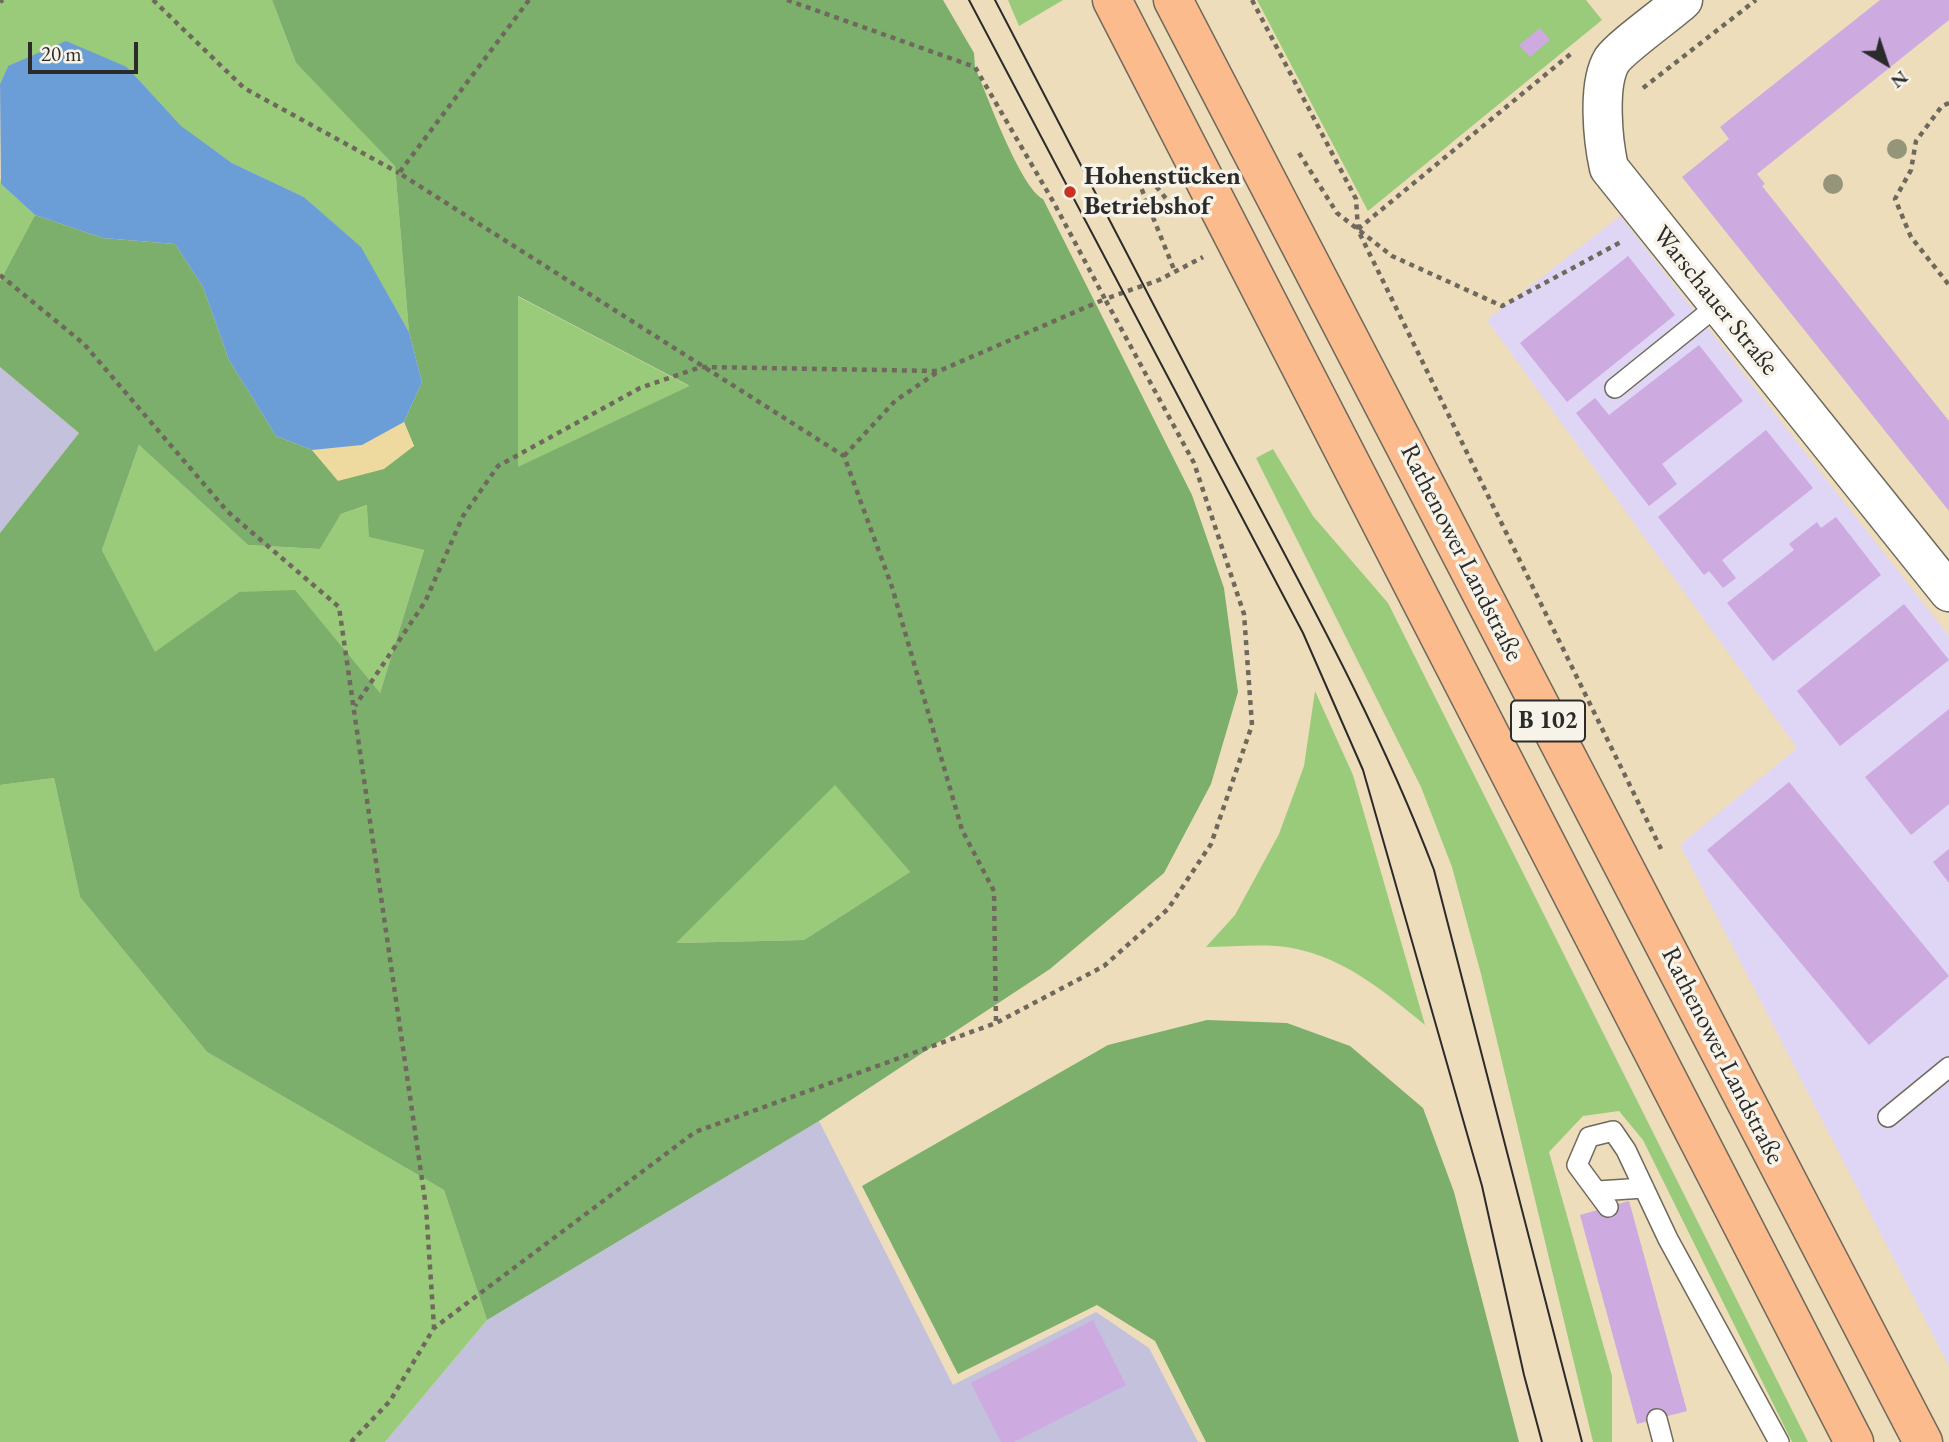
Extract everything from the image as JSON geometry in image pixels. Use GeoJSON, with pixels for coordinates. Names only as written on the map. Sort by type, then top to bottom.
{"type":"FeatureCollection","features":[{"type":"Feature","properties":{"kind":"main road","name":"B 102"},"geometry":{"type":"LineString","coordinates":[[1112,0],[1854,1442]]}},
{"type":"Feature","properties":{"kind":"main road","name":"Rathenower Landstraße"},"geometry":{"type":"LineString","coordinates":[[1173,0],[1923,1442]]}},
{"type":"Feature","properties":{"kind":"street"},"geometry":{"type":"LineString","coordinates":[[1612,60],[1684,0]]}},
{"type":"Feature","properties":{"kind":"street","name":"Warschauer Straße"},"geometry":{"type":"LineString","coordinates":[[1612,60],[1604,91],[1602,137],[1609,168],[1949,592]]}},
{"type":"Feature","properties":{"kind":"lane"},"geometry":{"type":"LineString","coordinates":[[1615,388],[1718,304]]}},
{"type":"Feature","properties":{"kind":"lane"},"geometry":{"type":"LineString","coordinates":[[1888,1117],[1949,1066]]}},
{"type":"Feature","properties":{"kind":"lane"},"geometry":{"type":"LineString","coordinates":[[1644,1188],[1603,1199],[1577,1165],[1589,1137],[1613,1130],[1644,1188],[1668,1239],[1779,1442]]}},
{"type":"Feature","properties":{"kind":"lane"},"geometry":{"type":"LineString","coordinates":[[1657,1419],[1663,1442]]}},
{"type":"Feature","properties":{"kind":"path"},"geometry":{"type":"LineString","coordinates":[[153,0],[244,88],[399,173],[844,456],[892,587],[962,830],[994,891],[996,1023]]}},
{"type":"Feature","properties":{"kind":"path"},"geometry":{"type":"LineString","coordinates":[[399,173],[530,0]]}},
{"type":"Feature","properties":{"kind":"path"},"geometry":{"type":"LineString","coordinates":[[351,1442],[390,1401],[434,1328],[695,1132],[996,1023],[1104,965],[1168,909],[1212,844],[1252,725],[1244,614],[1194,463],[1054,203],[975,67],[787,0]]}},
{"type":"Feature","properties":{"kind":"path"},"geometry":{"type":"LineString","coordinates":[[1252,0],[1356,199],[1358,230],[1663,853]]}},
{"type":"Feature","properties":{"kind":"path"},"geometry":{"type":"LineString","coordinates":[[1358,230],[1592,35],[1637,93],[1756,0]]}},
{"type":"Feature","properties":{"kind":"path"},"geometry":{"type":"LineString","coordinates":[[1949,103],[1942,106],[1916,141],[1911,170],[1895,199],[1911,237],[1949,285]]}},
{"type":"Feature","properties":{"kind":"path"},"geometry":{"type":"LineString","coordinates":[[1292,142],[1337,213],[1358,230],[1392,256],[1502,306],[1653,224]]}},
{"type":"Feature","properties":{"kind":"path"},"geometry":{"type":"LineString","coordinates":[[1175,272],[1138,180],[1147,175],[1179,214]]}},
{"type":"Feature","properties":{"kind":"path"},"geometry":{"type":"LineString","coordinates":[[844,456],[895,401],[939,371],[1105,299],[1175,272],[1197,259]]}},
{"type":"Feature","properties":{"kind":"path"},"geometry":{"type":"LineString","coordinates":[[0,275],[83,344],[227,511],[339,607],[426,1207],[434,1328]]}},
{"type":"Feature","properties":{"kind":"path"},"geometry":{"type":"LineString","coordinates":[[355,706],[425,602],[463,516],[498,466],[640,387],[701,367],[939,371]]}},
{"type":"Feature","properties":{"kind":"shaded area"},"geometry":{"type":"Polygon","coordinates":[[[1620,216],[1949,636],[1949,1366],[1680,845],[1797,748],[1487,320],[1620,216]]]}},
{"type":"Feature","properties":{"kind":"shaded area"},"geometry":{"type":"Polygon","coordinates":[[[0,367],[79,433],[0,533],[0,367]]]}},
{"type":"Feature","properties":{"kind":"shaded area"},"geometry":{"type":"Polygon","coordinates":[[[819,1121],[953,1385],[1096,1312],[1149,1348],[1198,1442],[385,1442],[487,1320],[819,1121]]]}},
{"type":"Feature","properties":{"kind":"green space"},"geometry":{"type":"Polygon","coordinates":[[[0,0],[272,0],[296,63],[395,165],[409,332],[360,247],[304,197],[232,163],[180,126],[127,67],[8,66],[0,84],[0,0]]]}},
{"type":"Feature","properties":{"kind":"green space"},"geometry":{"type":"Polygon","coordinates":[[[272,0],[943,0],[974,53],[975,67],[1024,177],[1043,199],[1192,495],[1224,588],[1238,692],[1211,784],[1164,873],[1050,969],[819,1121],[487,1320],[444,1190],[207,1052],[80,897],[54,778],[0,785],[0,533],[79,433],[0,367],[0,281],[35,215],[103,238],[175,244],[203,287],[229,360],[276,436],[312,450],[338,480],[414,446],[404,422],[422,382],[409,332],[395,166],[296,63],[272,0]],[[518,296],[518,467],[689,386],[688,385],[518,296]],[[139,445],[102,550],[155,652],[239,592],[295,590],[380,693],[424,550],[369,537],[367,505],[341,514],[320,549],[248,545],[139,445]],[[835,785],[676,943],[804,940],[910,872],[835,785]]]}},
{"type":"Feature","properties":{"kind":"green space"},"geometry":{"type":"Polygon","coordinates":[[[1008,0],[1063,0],[1019,26],[1008,0]]]}},
{"type":"Feature","properties":{"kind":"green space"},"geometry":{"type":"Polygon","coordinates":[[[1257,0],[1586,0],[1602,20],[1368,211],[1257,0]]]}},
{"type":"Feature","properties":{"kind":"green space"},"geometry":{"type":"Polygon","coordinates":[[[0,178],[1,184],[35,215],[0,281],[0,178]]]}},
{"type":"Feature","properties":{"kind":"green space"},"geometry":{"type":"Polygon","coordinates":[[[517,296],[689,386],[518,468],[517,296]]]}},
{"type":"Feature","properties":{"kind":"green space"},"geometry":{"type":"Polygon","coordinates":[[[139,445],[248,545],[320,549],[341,514],[368,505],[370,537],[424,550],[380,693],[239,592],[155,653],[102,550],[139,445]]]}},
{"type":"Feature","properties":{"kind":"green space"},"geometry":{"type":"Polygon","coordinates":[[[1273,449],[1313,516],[1388,603],[1808,1442],[1792,1442],[1643,1140],[1619,1111],[1583,1116],[1549,1152],[1612,1376],[1612,1442],[1593,1442],[1481,974],[1452,867],[1421,787],[1256,458],[1273,449]]]}},
{"type":"Feature","properties":{"kind":"green space"},"geometry":{"type":"Polygon","coordinates":[[[1315,691],[1353,775],[1425,1025],[1363,978],[1311,953],[1271,946],[1206,947],[1235,915],[1279,834],[1304,766],[1315,691]]]}},
{"type":"Feature","properties":{"kind":"green space"},"geometry":{"type":"Polygon","coordinates":[[[54,778],[80,897],[207,1052],[444,1190],[487,1320],[385,1442],[0,1442],[0,785],[54,778]]]}},
{"type":"Feature","properties":{"kind":"green space"},"geometry":{"type":"Polygon","coordinates":[[[835,784],[910,872],[804,940],[675,943],[835,784]]]}},
{"type":"Feature","properties":{"kind":"green space"},"geometry":{"type":"Polygon","coordinates":[[[1207,1020],[1287,1023],[1350,1046],[1423,1108],[1454,1192],[1519,1442],[1206,1442],[1155,1341],[1097,1305],[958,1374],[862,1186],[1108,1045],[1207,1020]]]}},
{"type":"Feature","properties":{"kind":"sand"},"geometry":{"type":"Polygon","coordinates":[[[404,422],[414,446],[384,469],[338,481],[312,450],[362,445],[404,422]]]}},
{"type":"Feature","properties":{"kind":"water"},"geometry":{"type":"Polygon","coordinates":[[[66,41],[127,67],[181,126],[232,163],[304,197],[361,247],[409,332],[422,382],[404,422],[362,445],[312,450],[276,436],[229,360],[203,287],[175,244],[103,238],[35,215],[1,184],[0,84],[8,66],[66,41]]]}},
{"type":"Feature","properties":{"kind":"building"},"geometry":{"type":"Polygon","coordinates":[[[1880,0],[1949,0],[1949,20],[1757,174],[1765,184],[1762,186],[1949,421],[1949,511],[1682,177],[1729,139],[1720,127],[1880,0]]]}},
{"type":"Feature","properties":{"kind":"building"},"geometry":{"type":"Polygon","coordinates":[[[1540,28],[1550,40],[1530,57],[1519,45],[1540,28]]]}},
{"type":"Feature","properties":{"kind":"building"},"geometry":{"type":"Polygon","coordinates":[[[1628,256],[1675,315],[1567,402],[1520,343],[1628,256]]]}},
{"type":"Feature","properties":{"kind":"building"},"geometry":{"type":"Polygon","coordinates":[[[1699,345],[1743,401],[1662,464],[1677,484],[1649,506],[1576,413],[1595,398],[1609,415],[1699,345]]]}},
{"type":"Feature","properties":{"kind":"building"},"geometry":{"type":"Polygon","coordinates":[[[1766,430],[1813,488],[1722,560],[1736,578],[1723,588],[1709,571],[1704,575],[1658,517],[1766,430]]]}},
{"type":"Feature","properties":{"kind":"building"},"geometry":{"type":"Polygon","coordinates":[[[1836,517],[1881,575],[1773,661],[1727,603],[1794,550],[1789,544],[1817,522],[1821,528],[1836,517]]]}},
{"type":"Feature","properties":{"kind":"building"},"geometry":{"type":"Polygon","coordinates":[[[1904,604],[1949,660],[1840,746],[1797,691],[1904,604]]]}},
{"type":"Feature","properties":{"kind":"building"},"geometry":{"type":"Polygon","coordinates":[[[1949,709],[1949,804],[1911,835],[1865,777],[1949,709]]]}},
{"type":"Feature","properties":{"kind":"building"},"geometry":{"type":"Polygon","coordinates":[[[1789,782],[1949,976],[1869,1045],[1707,850],[1789,782]]]}},
{"type":"Feature","properties":{"kind":"building"},"geometry":{"type":"Polygon","coordinates":[[[1949,849],[1949,883],[1933,862],[1949,849]]]}},
{"type":"Feature","properties":{"kind":"building"},"geometry":{"type":"Polygon","coordinates":[[[1629,1201],[1687,1411],[1637,1424],[1580,1215],[1629,1201]]]}},
{"type":"Feature","properties":{"kind":"building"},"geometry":{"type":"Polygon","coordinates":[[[1093,1320],[1126,1385],[1014,1442],[1001,1442],[971,1383],[1093,1320]]]}},
{"type":"Feature","properties":{"kind":"tram line"},"geometry":{"type":"LineString","coordinates":[[969,0],[1303,633],[1363,770],[1482,1186],[1524,1375],[1542,1442]]}},
{"type":"Feature","properties":{"kind":"tram line"},"geometry":{"type":"LineString","coordinates":[[995,0],[1309,599],[1412,814],[1434,870],[1582,1442]]}},
{"type":"Feature","properties":{"kind":"place","name":"Hohenstücken Betriebshof"},"geometry":{"type":"Point","coordinates":[1070,192]}}]}
